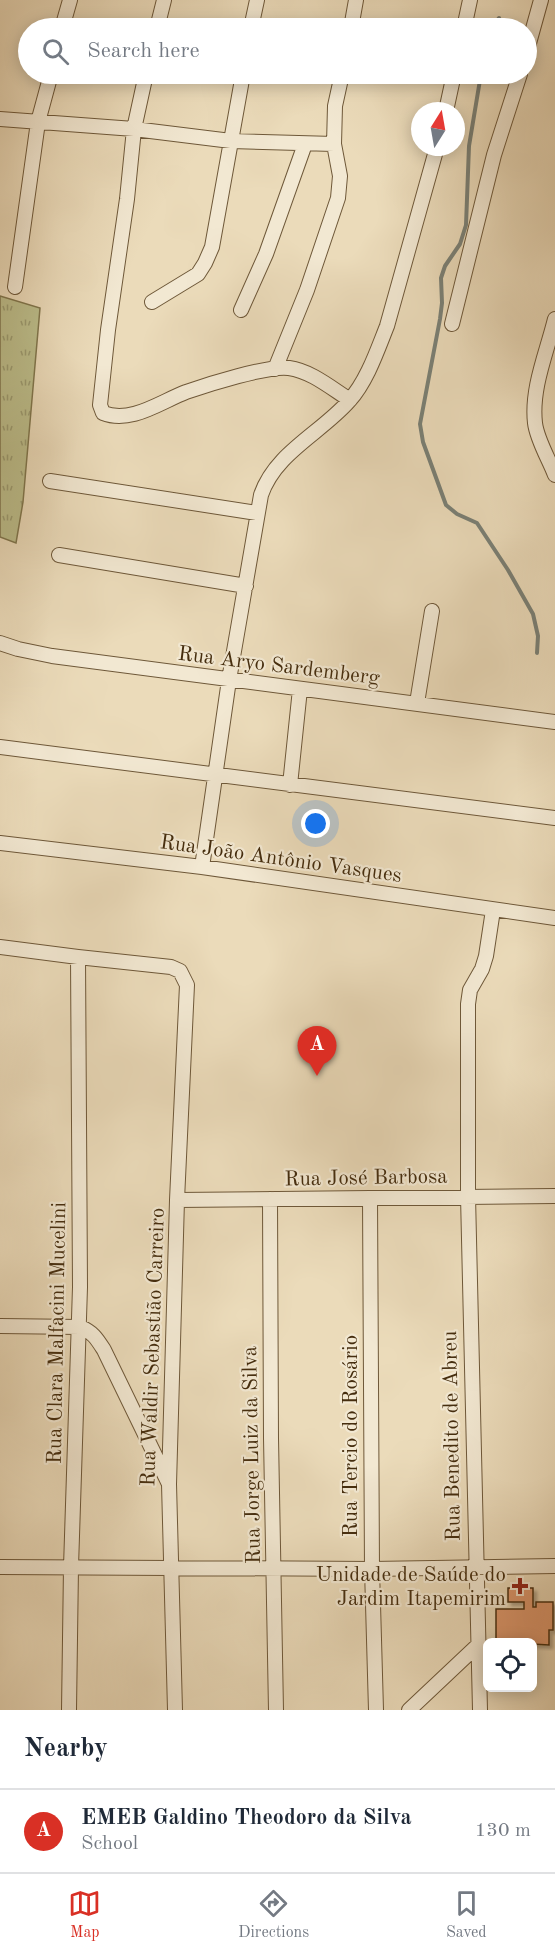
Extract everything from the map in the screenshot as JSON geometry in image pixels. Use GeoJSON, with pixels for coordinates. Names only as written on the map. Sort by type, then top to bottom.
{"type":"FeatureCollection","features":[{"type":"Feature","properties":{"kind":"street"},"geometry":{"type":"LineString","coordinates":[[65,18],[70,0]]}},
{"type":"Feature","properties":{"kind":"street"},"geometry":{"type":"LineString","coordinates":[[160,18],[164,0]]}},
{"type":"Feature","properties":{"kind":"street"},"geometry":{"type":"LineString","coordinates":[[253,18],[257,0]]}},
{"type":"Feature","properties":{"kind":"street"},"geometry":{"type":"LineString","coordinates":[[353,18],[356,0]]}},
{"type":"Feature","properties":{"kind":"street"},"geometry":{"type":"LineString","coordinates":[[466,18],[470,0]]}},
{"type":"Feature","properties":{"kind":"street"},"geometry":{"type":"LineString","coordinates":[[536,18],[541,0]]}},
{"type":"Feature","properties":{"kind":"street"},"geometry":{"type":"LineString","coordinates":[[15,287],[38,122],[48,84]]}},
{"type":"Feature","properties":{"kind":"street"},"geometry":{"type":"LineString","coordinates":[[144,84],[134,129],[127,199],[102,383],[100,405],[103,413],[114,417],[130,416],[187,392],[275,369],[287,368],[302,371],[350,400]]}},
{"type":"Feature","properties":{"kind":"street"},"geometry":{"type":"LineString","coordinates":[[152,302],[198,274],[206,263],[212,247],[241,84]]}},
{"type":"Feature","properties":{"kind":"street"},"geometry":{"type":"LineString","coordinates":[[275,369],[307,290],[338,198],[340,176],[334,144],[336,106],[340,84]]}},
{"type":"Feature","properties":{"kind":"street"},"geometry":{"type":"LineString","coordinates":[[448,102],[452,84]]}},
{"type":"Feature","properties":{"kind":"street"},"geometry":{"type":"LineString","coordinates":[[452,324],[494,155],[517,84]]}},
{"type":"Feature","properties":{"kind":"street"},"geometry":{"type":"LineString","coordinates":[[0,119],[134,129],[231,141],[334,144]]}},
{"type":"Feature","properties":{"kind":"street"},"geometry":{"type":"LineString","coordinates":[[241,310],[266,254],[305,144]]}},
{"type":"Feature","properties":{"kind":"street"},"geometry":{"type":"LineString","coordinates":[[202,867],[229,680],[257,513],[265,482],[276,466],[350,400],[377,351],[387,326],[423,205],[435,156]]}},
{"type":"Feature","properties":{"kind":"street"},"geometry":{"type":"LineString","coordinates":[[555,319],[537,383],[534,406],[535,425],[550,454],[555,475]]}},
{"type":"Feature","properties":{"kind":"street"},"geometry":{"type":"LineString","coordinates":[[50,482],[257,513]]}},
{"type":"Feature","properties":{"kind":"street"},"geometry":{"type":"LineString","coordinates":[[59,555],[246,586]]}},
{"type":"Feature","properties":{"kind":"street"},"geometry":{"type":"LineString","coordinates":[[417,703],[432,611]]}},
{"type":"Feature","properties":{"kind":"street","name":"Rua Aryo Sardemberg"},"geometry":{"type":"LineString","coordinates":[[0,643],[52,656],[555,722]]}},
{"type":"Feature","properties":{"kind":"street"},"geometry":{"type":"LineString","coordinates":[[290,785],[300,689]]}},
{"type":"Feature","properties":{"kind":"street"},"geometry":{"type":"LineString","coordinates":[[0,747],[555,818]]}},
{"type":"Feature","properties":{"kind":"street","name":"Rua João Antônio Vasques"},"geometry":{"type":"LineString","coordinates":[[0,843],[202,867],[555,918]]}},
{"type":"Feature","properties":{"kind":"street","name":"Rua Benedito de Abreu"},"geometry":{"type":"LineString","coordinates":[[480,1710],[468,1196],[468,1005],[470,990],[482,969],[486,956],[493,910]]}},
{"type":"Feature","properties":{"kind":"street"},"geometry":{"type":"LineString","coordinates":[[0,947],[78,957]]}},
{"type":"Feature","properties":{"kind":"street","name":"Rua Waldir Sebastião Carreiro"},"geometry":{"type":"LineString","coordinates":[[78,957],[171,967],[180,970],[187,985],[177,1200],[169,1484],[175,1710]]}},
{"type":"Feature","properties":{"kind":"street","name":"Rua Clara Malfacini Mucelini"},"geometry":{"type":"LineString","coordinates":[[69,1710],[71,1567],[80,1327],[78,957]]}},
{"type":"Feature","properties":{"kind":"street","name":"Rua José Barbosa"},"geometry":{"type":"LineString","coordinates":[[177,1200],[555,1196]]}},
{"type":"Feature","properties":{"kind":"street","name":"Rua Tercio do Rosário"},"geometry":{"type":"LineString","coordinates":[[370,1198],[372,1569],[376,1710]]}},
{"type":"Feature","properties":{"kind":"street","name":"Rua Jorge Luiz da Silva"},"geometry":{"type":"LineString","coordinates":[[270,1199],[276,1710]]}},
{"type":"Feature","properties":{"kind":"street"},"geometry":{"type":"LineString","coordinates":[[0,1326],[80,1327],[90,1331],[97,1338],[169,1484]]}},
{"type":"Feature","properties":{"kind":"street"},"geometry":{"type":"LineString","coordinates":[[0,1567],[372,1569],[555,1566]]}},
{"type":"Feature","properties":{"kind":"street"},"geometry":{"type":"LineString","coordinates":[[410,1710],[478,1645]]}},
{"type":"Feature","properties":{"kind":"green space"},"geometry":{"type":"Polygon","coordinates":[[[0,296],[40,308],[23,502],[16,543],[0,537],[0,296]]]}},
{"type":"Feature","properties":{"kind":"building"},"geometry":{"type":"Polygon","coordinates":[[[508,1588],[533,1588],[533,1607],[536,1607],[536,1602],[553,1602],[553,1630],[549,1630],[549,1645],[537,1644],[537,1638],[496,1638],[496,1609],[524,1609],[524,1602],[508,1602],[508,1588]]]}},
{"type":"Feature","properties":{"kind":"waterway"},"geometry":{"type":"LineString","coordinates":[[479,84],[469,146],[466,225],[460,244],[445,266],[441,278],[440,319],[420,424],[423,442],[446,505],[457,514],[477,523],[533,614],[538,636],[537,653]]}},
{"type":"Feature","properties":{"kind":"place","name":"EMEB Galdino Theodoro da Silva"},"geometry":{"type":"Point","coordinates":[317,1076]}},
{"type":"Feature","properties":{"kind":"place","name":"Unidade de Saúde do Jardim Itapemirim"},"geometry":{"type":"Point","coordinates":[520,1586]}}]}
